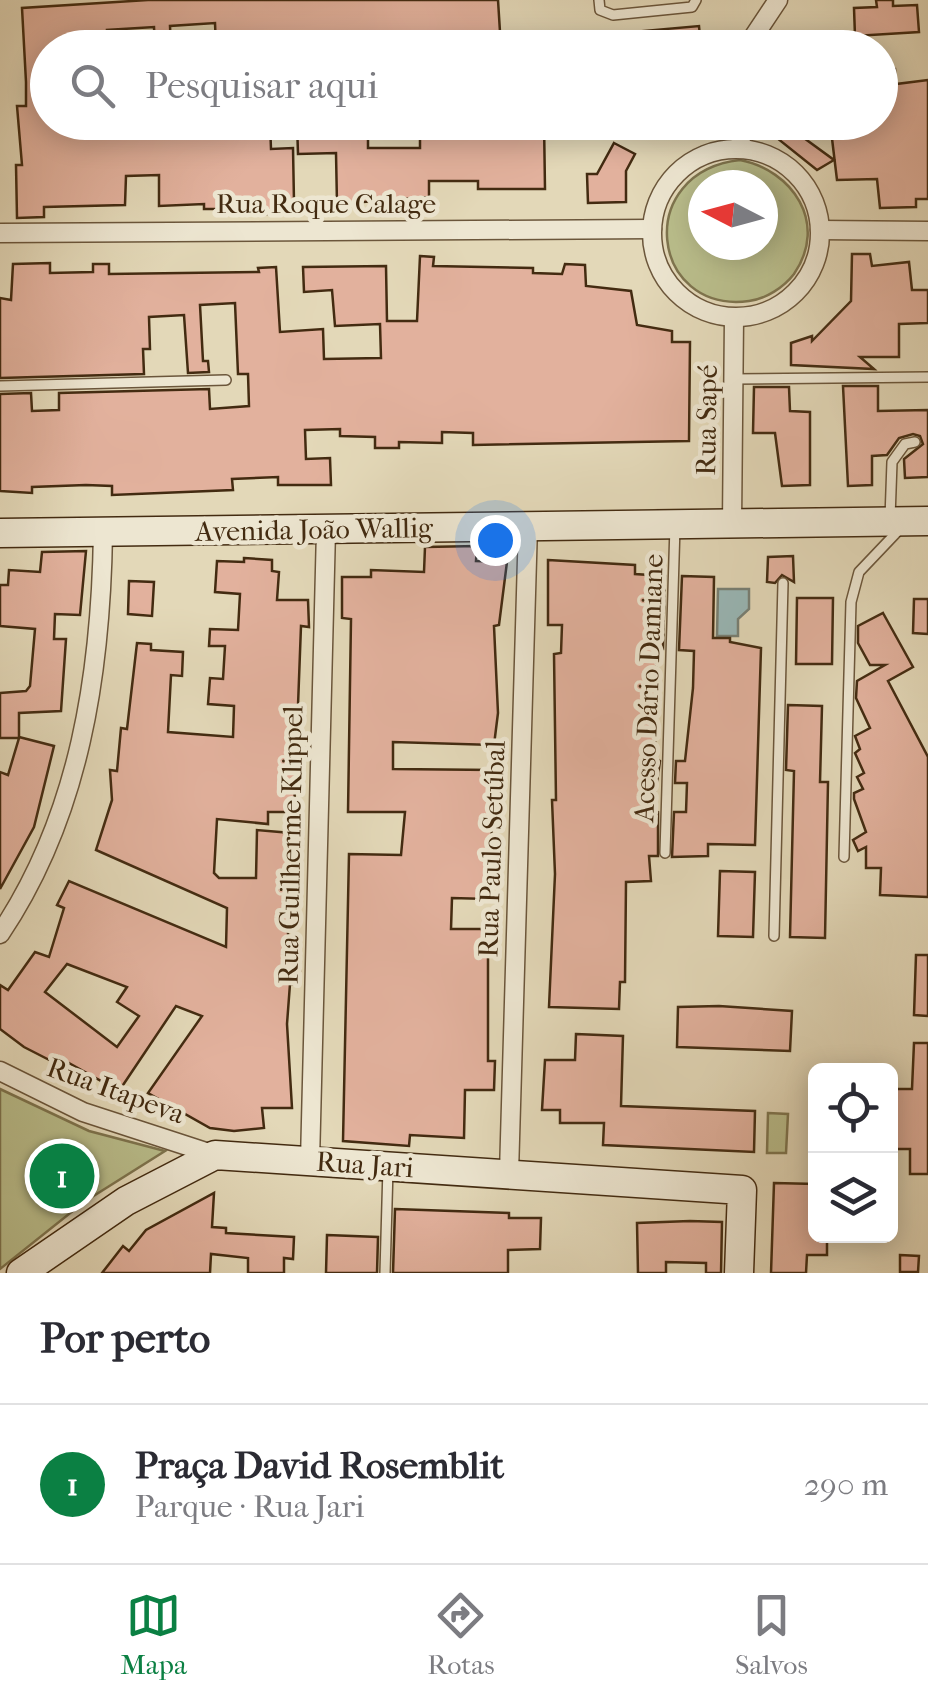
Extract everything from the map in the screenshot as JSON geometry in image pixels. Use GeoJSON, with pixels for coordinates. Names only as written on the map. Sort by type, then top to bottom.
{"type":"FeatureCollection","features":[{"type":"Feature","properties":{"kind":"main road","name":"Avenida João Wallig"},"geometry":{"type":"LineString","coordinates":[[0,533],[732,523],[784,527],[928,521]]}},
{"type":"Feature","properties":{"kind":"main road","name":"Rua Jari"},"geometry":{"type":"LineString","coordinates":[[215,1154],[742,1190],[740,1273]]}},
{"type":"Feature","properties":{"kind":"main road"},"geometry":{"type":"LineString","coordinates":[[21,1273],[126,1201],[215,1154]]}},
{"type":"Feature","properties":{"kind":"street"},"geometry":{"type":"LineString","coordinates":[[755,30],[770,2]]}},
{"type":"Feature","properties":{"kind":"street"},"geometry":{"type":"LineString","coordinates":[[741,140],[741,148]]}},
{"type":"Feature","properties":{"kind":"street"},"geometry":{"type":"LineString","coordinates":[[741,148],[765,153],[805,183],[820,230],[816,258],[795,292],[761,314],[734,318],[708,312],[675,290],[655,256],[652,229],[657,202],[680,170],[714,151],[741,148]]}},
{"type":"Feature","properties":{"kind":"street","name":"Rua Roque Calage"},"geometry":{"type":"LineString","coordinates":[[0,233],[652,229]]}},
{"type":"Feature","properties":{"kind":"street"},"geometry":{"type":"LineString","coordinates":[[820,230],[928,232]]}},
{"type":"Feature","properties":{"kind":"street","name":"Rua Sapé"},"geometry":{"type":"LineString","coordinates":[[732,523],[734,318]]}},
{"type":"Feature","properties":{"kind":"street","name":"Rua Paulo Setúbal"},"geometry":{"type":"LineString","coordinates":[[509,1173],[528,526]]}},
{"type":"Feature","properties":{"kind":"street","name":"Rua Guilherme Klippel"},"geometry":{"type":"LineString","coordinates":[[310,1161],[326,530]]}},
{"type":"Feature","properties":{"kind":"street"},"geometry":{"type":"LineString","coordinates":[[0,934],[48,849],[72,782],[97,644],[103,532]]}},
{"type":"Feature","properties":{"kind":"street","name":"Rua Itapeva"},"geometry":{"type":"LineString","coordinates":[[0,1071],[84,1112],[215,1154]]}},
{"type":"Feature","properties":{"kind":"lane"},"geometry":{"type":"LineString","coordinates":[[599,0],[600,10],[613,15],[692,6],[696,0]]}},
{"type":"Feature","properties":{"kind":"lane"},"geometry":{"type":"LineString","coordinates":[[733,379],[928,376]]}},
{"type":"Feature","properties":{"kind":"lane"},"geometry":{"type":"LineString","coordinates":[[0,386],[226,380]]}},
{"type":"Feature","properties":{"kind":"lane"},"geometry":{"type":"LineString","coordinates":[[890,521],[892,462],[905,444],[915,442]]}},
{"type":"Feature","properties":{"kind":"lane"},"geometry":{"type":"LineString","coordinates":[[844,857],[851,602],[859,572],[890,535],[928,521]]}},
{"type":"Feature","properties":{"kind":"lane","name":"Acesso Dário Damiane"},"geometry":{"type":"LineString","coordinates":[[665,853],[675,524]]}},
{"type":"Feature","properties":{"kind":"lane"},"geometry":{"type":"LineString","coordinates":[[774,936],[783,583]]}},
{"type":"Feature","properties":{"kind":"lane"},"geometry":{"type":"LineString","coordinates":[[385,1273],[388,1166]]}},
{"type":"Feature","properties":{"kind":"green space"},"geometry":{"type":"Polygon","coordinates":[[[740,160],[766,170],[706,170],[740,160]]]}},
{"type":"Feature","properties":{"kind":"green space"},"geometry":{"type":"Polygon","coordinates":[[[778,178],[800,202],[806,218],[804,255],[794,274],[780,288],[749,301],[716,299],[691,286],[674,265],[667,240],[670,213],[688,184],[688,260],[778,260],[778,178]]]}},
{"type":"Feature","properties":{"kind":"green space"},"geometry":{"type":"Polygon","coordinates":[[[0,1089],[89,1131],[165,1151],[84,1202],[0,1269],[0,1089]]]}},
{"type":"Feature","properties":{"kind":"green space"},"geometry":{"type":"Polygon","coordinates":[[[768,1113],[788,1114],[786,1153],[767,1153],[768,1113]]]}},
{"type":"Feature","properties":{"kind":"water"},"geometry":{"type":"Polygon","coordinates":[[[718,589],[749,589],[749,609],[738,619],[738,636],[717,636],[718,589]]]}},
{"type":"Feature","properties":{"kind":"building"},"geometry":{"type":"Polygon","coordinates":[[[148,0],[498,0],[500,30],[215,30],[215,23],[170,26],[170,30],[30,30],[30,140],[271,140],[271,149],[293,148],[294,202],[273,203],[273,214],[221,215],[221,209],[204,209],[204,204],[159,206],[159,175],[126,176],[125,205],[44,207],[44,217],[17,218],[16,165],[22,165],[17,106],[26,106],[22,8],[148,0]]]}},
{"type":"Feature","properties":{"kind":"building"},"geometry":{"type":"Polygon","coordinates":[[[876,0],[893,0],[893,6],[917,5],[919,32],[855,30],[854,8],[877,7],[876,0]]]}},
{"type":"Feature","properties":{"kind":"building"},"geometry":{"type":"Polygon","coordinates":[[[699,26],[699,30],[655,30],[699,26]]]}},
{"type":"Feature","properties":{"kind":"building"},"geometry":{"type":"Polygon","coordinates":[[[928,80],[928,199],[916,199],[916,207],[880,208],[877,179],[837,180],[832,140],[898,140],[898,84],[928,80]]]}},
{"type":"Feature","properties":{"kind":"building"},"geometry":{"type":"Polygon","coordinates":[[[298,140],[368,140],[368,148],[420,148],[420,140],[544,140],[545,189],[478,189],[478,181],[429,181],[429,197],[337,204],[336,153],[298,154],[298,140]]]}},
{"type":"Feature","properties":{"kind":"building"},"geometry":{"type":"Polygon","coordinates":[[[780,140],[807,140],[834,160],[817,170],[780,140]]]}},
{"type":"Feature","properties":{"kind":"building"},"geometry":{"type":"Polygon","coordinates":[[[614,143],[635,154],[626,171],[626,202],[588,203],[587,174],[597,174],[614,143]]]}},
{"type":"Feature","properties":{"kind":"building"},"geometry":{"type":"Polygon","coordinates":[[[852,254],[870,254],[872,266],[909,262],[912,290],[928,290],[928,323],[899,324],[899,357],[860,357],[874,369],[791,365],[791,343],[812,336],[812,341],[851,301],[852,254]]]}},
{"type":"Feature","properties":{"kind":"building"},"geometry":{"type":"Polygon","coordinates":[[[420,256],[434,257],[433,266],[533,268],[533,273],[562,274],[565,264],[585,265],[586,286],[631,291],[637,325],[672,331],[672,342],[690,342],[689,441],[473,445],[473,433],[442,432],[442,443],[399,442],[399,448],[375,448],[375,437],[340,436],[340,429],[305,430],[306,459],[330,458],[331,485],[278,485],[278,477],[232,479],[233,490],[112,495],[112,486],[86,485],[32,487],[32,493],[0,491],[0,394],[31,393],[32,411],[59,410],[59,393],[209,389],[210,409],[249,406],[248,374],[238,374],[235,303],[200,305],[203,361],[208,361],[209,372],[188,373],[184,315],[149,317],[150,349],[143,349],[144,374],[0,378],[0,298],[11,300],[13,264],[50,263],[50,273],[93,272],[93,264],[109,264],[109,274],[259,272],[258,268],[276,267],[280,332],[323,329],[324,359],[381,358],[380,324],[335,326],[332,290],[304,292],[303,267],[386,266],[387,321],[417,321],[420,256]]]}},
{"type":"Feature","properties":{"kind":"building"},"geometry":{"type":"Polygon","coordinates":[[[843,386],[878,386],[878,411],[928,410],[928,477],[905,478],[904,459],[923,444],[920,436],[913,434],[899,438],[887,455],[872,456],[872,485],[848,486],[843,386]]]}},
{"type":"Feature","properties":{"kind":"building"},"geometry":{"type":"Polygon","coordinates":[[[754,387],[789,387],[790,411],[810,412],[810,485],[782,486],[775,433],[753,433],[754,387]]]}},
{"type":"Feature","properties":{"kind":"building"},"geometry":{"type":"Polygon","coordinates":[[[477,546],[476,561],[507,562],[499,625],[494,626],[498,713],[494,745],[393,742],[393,769],[494,770],[489,899],[452,898],[451,929],[488,929],[488,1061],[495,1061],[494,1090],[465,1090],[464,1138],[410,1135],[409,1146],[343,1141],[349,854],[401,855],[405,812],[348,812],[351,619],[342,618],[342,577],[371,577],[371,570],[424,572],[425,547],[477,546]]]}},
{"type":"Feature","properties":{"kind":"building"},"geometry":{"type":"Polygon","coordinates":[[[86,551],[80,615],[55,614],[54,639],[66,639],[61,711],[19,713],[19,737],[54,746],[34,827],[0,889],[0,772],[8,775],[19,738],[0,738],[0,693],[26,691],[30,686],[35,629],[0,626],[0,585],[8,585],[9,570],[40,572],[42,552],[86,551]]]}},
{"type":"Feature","properties":{"kind":"building"},"geometry":{"type":"Polygon","coordinates":[[[793,556],[794,582],[782,575],[775,583],[767,582],[768,557],[793,556]]]}},
{"type":"Feature","properties":{"kind":"building"},"geometry":{"type":"Polygon","coordinates":[[[244,558],[272,560],[272,571],[279,572],[277,600],[308,600],[309,627],[301,626],[294,812],[268,812],[268,824],[217,819],[214,873],[219,878],[256,878],[257,830],[291,833],[293,872],[288,872],[287,915],[290,969],[300,969],[299,984],[290,984],[287,1024],[292,1108],[262,1108],[264,1128],[234,1131],[210,1128],[148,1093],[202,1016],[176,1006],[119,1091],[69,1063],[65,1068],[24,1047],[0,1029],[0,985],[8,990],[35,952],[49,957],[64,908],[57,905],[69,881],[226,947],[227,908],[96,850],[112,800],[110,770],[117,771],[121,728],[127,729],[137,643],[151,644],[151,650],[183,652],[182,676],[171,675],[168,732],[233,737],[234,706],[208,704],[210,678],[223,679],[225,646],[209,646],[210,629],[238,630],[240,594],[215,592],[217,561],[244,562],[244,558]],[[67,964],[45,992],[117,1047],[139,1016],[117,1002],[127,987],[67,964]]]}},
{"type":"Feature","properties":{"kind":"building"},"geometry":{"type":"Polygon","coordinates":[[[548,560],[635,565],[635,574],[665,576],[663,649],[657,649],[656,677],[655,757],[660,761],[653,810],[658,812],[658,856],[649,856],[651,881],[626,882],[625,982],[620,982],[619,1009],[549,1007],[555,874],[554,654],[561,653],[562,625],[548,625],[548,560]]]}},
{"type":"Feature","properties":{"kind":"building"},"geometry":{"type":"Polygon","coordinates":[[[682,576],[714,577],[713,638],[730,638],[730,642],[761,648],[755,845],[708,844],[708,856],[672,857],[674,812],[686,812],[687,783],[675,783],[676,761],[685,761],[693,688],[694,651],[679,650],[682,576]]]}},
{"type":"Feature","properties":{"kind":"building"},"geometry":{"type":"Polygon","coordinates":[[[129,581],[154,582],[152,616],[128,614],[129,581]]]}},
{"type":"Feature","properties":{"kind":"building"},"geometry":{"type":"Polygon","coordinates":[[[797,598],[833,598],[832,664],[796,664],[797,598]]]}},
{"type":"Feature","properties":{"kind":"building"},"geometry":{"type":"Polygon","coordinates":[[[914,599],[928,599],[928,634],[913,633],[914,599]]]}},
{"type":"Feature","properties":{"kind":"building"},"geometry":{"type":"Polygon","coordinates":[[[883,613],[913,667],[888,681],[928,757],[928,897],[880,895],[881,868],[866,868],[866,847],[858,851],[853,840],[866,832],[854,799],[854,793],[863,789],[857,777],[864,773],[855,753],[860,749],[855,736],[870,728],[856,698],[857,681],[885,665],[870,665],[858,643],[858,626],[883,613]]]}},
{"type":"Feature","properties":{"kind":"building"},"geometry":{"type":"Polygon","coordinates":[[[788,705],[822,706],[820,782],[828,782],[825,938],[790,937],[794,771],[786,770],[788,705]]]}},
{"type":"Feature","properties":{"kind":"building"},"geometry":{"type":"Polygon","coordinates":[[[720,871],[755,872],[753,937],[718,936],[720,871]]]}},
{"type":"Feature","properties":{"kind":"building"},"geometry":{"type":"Polygon","coordinates":[[[916,955],[928,955],[928,1016],[914,1015],[916,955]]]}},
{"type":"Feature","properties":{"kind":"building"},"geometry":{"type":"Polygon","coordinates":[[[678,1007],[792,1011],[790,1051],[677,1047],[678,1007]]]}},
{"type":"Feature","properties":{"kind":"building"},"geometry":{"type":"Polygon","coordinates":[[[576,1034],[623,1036],[621,1106],[755,1111],[754,1152],[603,1145],[604,1123],[560,1123],[560,1110],[542,1110],[545,1060],[575,1060],[576,1034]]]}},
{"type":"Feature","properties":{"kind":"building"},"geometry":{"type":"Polygon","coordinates":[[[914,1043],[928,1043],[928,1174],[910,1174],[910,1149],[898,1149],[898,1089],[912,1089],[914,1043]]]}},
{"type":"Feature","properties":{"kind":"building"},"geometry":{"type":"Polygon","coordinates":[[[774,1183],[808,1184],[808,1243],[827,1243],[827,1255],[807,1255],[806,1273],[771,1273],[774,1183]]]}},
{"type":"Feature","properties":{"kind":"building"},"geometry":{"type":"Polygon","coordinates":[[[214,1193],[212,1227],[226,1228],[226,1233],[294,1237],[293,1259],[284,1258],[284,1273],[248,1273],[248,1258],[211,1254],[210,1273],[102,1273],[123,1246],[129,1251],[146,1230],[214,1193]]]}},
{"type":"Feature","properties":{"kind":"building"},"geometry":{"type":"Polygon","coordinates":[[[395,1209],[509,1213],[509,1218],[541,1218],[540,1249],[508,1250],[508,1273],[393,1273],[395,1209]]]}},
{"type":"Feature","properties":{"kind":"building"},"geometry":{"type":"Polygon","coordinates":[[[722,1222],[721,1273],[706,1273],[706,1263],[666,1262],[666,1273],[638,1273],[637,1223],[722,1222]]]}},
{"type":"Feature","properties":{"kind":"building"},"geometry":{"type":"Polygon","coordinates":[[[327,1235],[378,1237],[377,1273],[326,1273],[327,1235]]]}},
{"type":"Feature","properties":{"kind":"building"},"geometry":{"type":"Polygon","coordinates":[[[900,1255],[919,1256],[918,1272],[900,1272],[900,1255]]]}},
{"type":"Feature","properties":{"kind":"place","name":"Praça David Rosemblit"},"geometry":{"type":"Point","coordinates":[62,1176]}}]}
